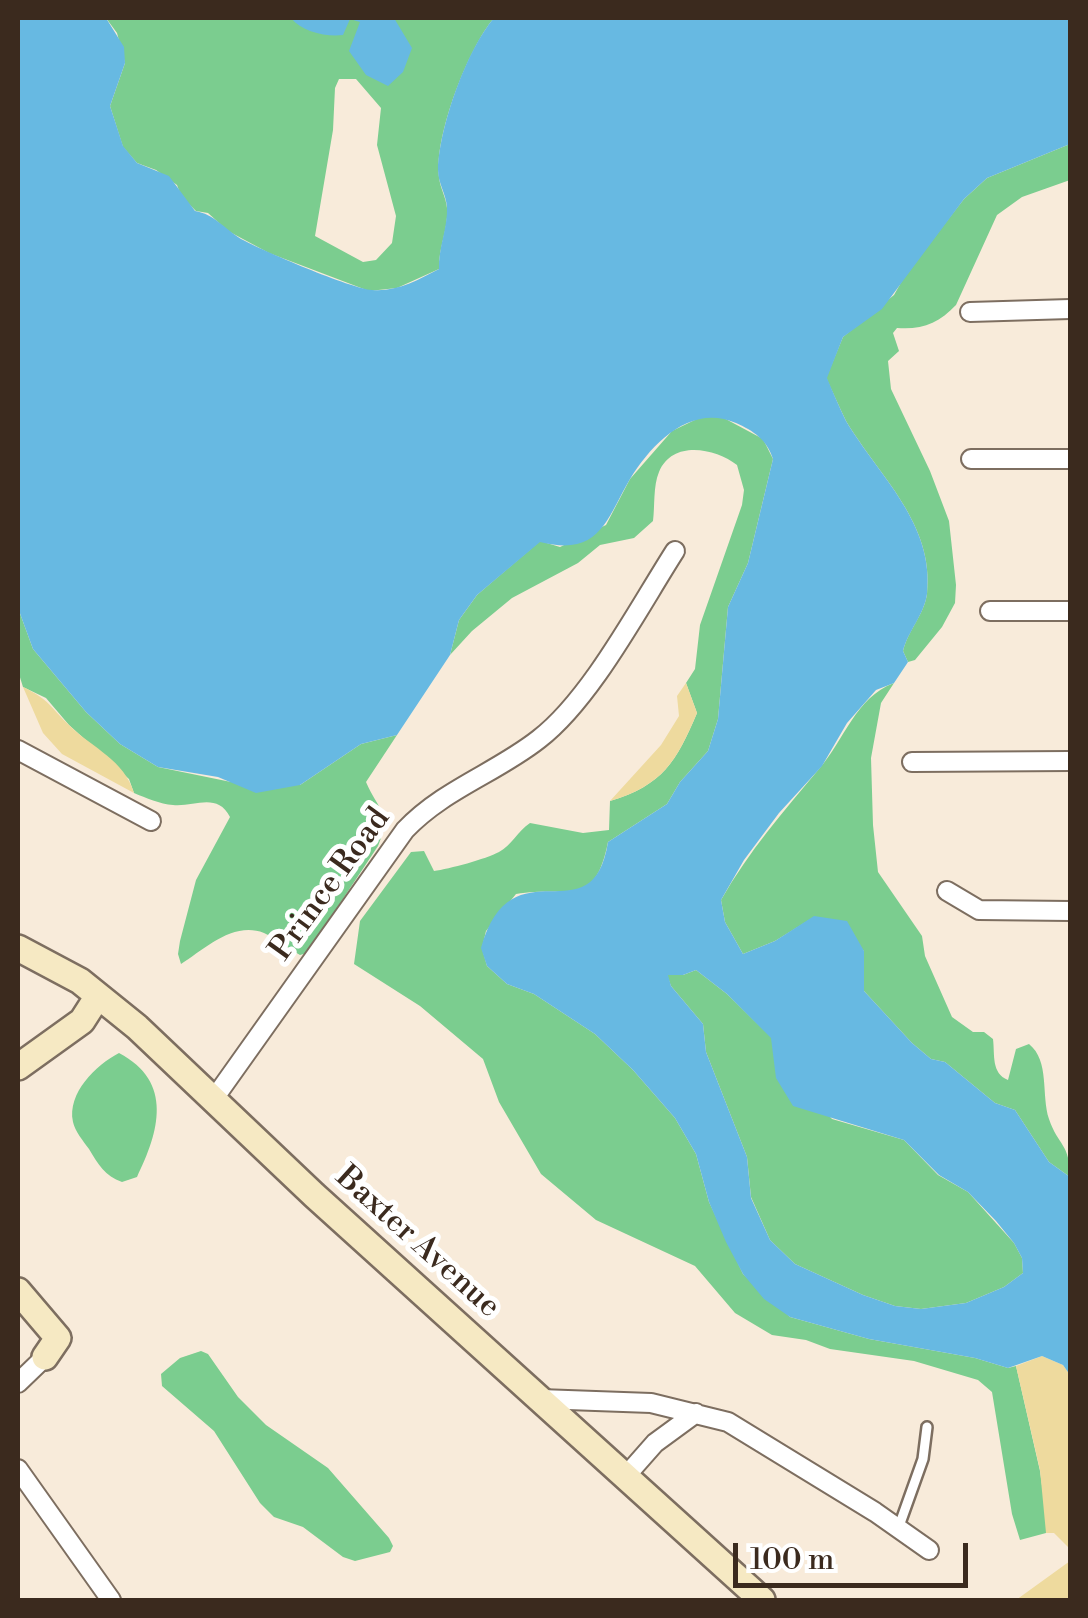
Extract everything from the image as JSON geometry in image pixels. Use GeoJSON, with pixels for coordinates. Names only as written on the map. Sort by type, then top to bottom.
{"type":"FeatureCollection","features":[{"type":"Feature","properties":{"kind":"street"},"geometry":{"type":"LineString","coordinates":[[970,312],[1070,310]]}},
{"type":"Feature","properties":{"kind":"street"},"geometry":{"type":"LineString","coordinates":[[971,458],[1070,459]]}},
{"type":"Feature","properties":{"kind":"street","name":"Prince Road"},"geometry":{"type":"LineString","coordinates":[[214,1100],[405,830],[432,804],[524,750],[559,720],[604,662],[675,550]]}},
{"type":"Feature","properties":{"kind":"street"},"geometry":{"type":"LineString","coordinates":[[990,611],[1070,610]]}},
{"type":"Feature","properties":{"kind":"street"},"geometry":{"type":"LineString","coordinates":[[18,750],[151,822]]}},
{"type":"Feature","properties":{"kind":"street"},"geometry":{"type":"LineString","coordinates":[[912,762],[1070,761]]}},
{"type":"Feature","properties":{"kind":"street"},"geometry":{"type":"LineString","coordinates":[[947,891],[981,910],[1070,910]]}},
{"type":"Feature","properties":{"kind":"street","name":"Baxter Avenue"},"geometry":{"type":"LineString","coordinates":[[18,948],[80,981],[98,996],[762,1600]]}},
{"type":"Feature","properties":{"kind":"street"},"geometry":{"type":"LineString","coordinates":[[18,1067],[82,1021],[98,996]]}},
{"type":"Feature","properties":{"kind":"street"},"geometry":{"type":"LineString","coordinates":[[18,1290],[58,1338],[46,1357],[18,1383]]}},
{"type":"Feature","properties":{"kind":"street"},"geometry":{"type":"LineString","coordinates":[[540,1400],[670,1405],[728,1422],[929,1550]]}},
{"type":"Feature","properties":{"kind":"street"},"geometry":{"type":"LineString","coordinates":[[626,1477],[655,1443],[696,1413]]}},
{"type":"Feature","properties":{"kind":"street"},"geometry":{"type":"LineString","coordinates":[[18,1470],[111,1600]]}},
{"type":"Feature","properties":{"kind":"lane"},"geometry":{"type":"LineString","coordinates":[[898,1528],[923,1459],[926,1426]]}},
{"type":"Feature","properties":{"kind":"green space"},"geometry":{"type":"Polygon","coordinates":[[[106,18],[494,18],[464,71],[447,117],[439,160],[447,215],[439,269],[397,288],[369,291],[269,253],[228,231],[208,213],[196,211],[181,196],[177,185],[156,170],[137,163],[123,147],[110,106],[125,63],[117,33],[106,18]],[[339,79],[335,88],[333,130],[315,236],[363,262],[376,260],[392,243],[396,216],[377,145],[381,108],[356,79],[339,79]]]}},
{"type":"Feature","properties":{"kind":"green space"},"geometry":{"type":"Polygon","coordinates":[[[1070,144],[1070,180],[1022,197],[997,215],[956,305],[930,324],[897,328],[893,333],[899,351],[888,361],[891,389],[949,521],[956,585],[955,603],[942,627],[915,660],[908,662],[903,651],[927,594],[922,545],[902,502],[846,421],[826,378],[843,337],[894,295],[907,272],[964,199],[987,178],[1070,144]]]}},
{"type":"Feature","properties":{"kind":"green space"},"geometry":{"type":"Polygon","coordinates":[[[720,416],[763,439],[773,459],[748,563],[728,607],[718,719],[708,751],[680,782],[667,804],[608,842],[602,863],[587,886],[516,894],[486,931],[482,948],[487,966],[507,984],[534,994],[595,1034],[675,1118],[696,1154],[709,1202],[743,1274],[790,1317],[869,1339],[975,1358],[1008,1368],[1016,1366],[1040,1471],[1046,1533],[1020,1540],[1012,1514],[992,1392],[978,1380],[914,1361],[830,1349],[806,1340],[772,1335],[735,1313],[695,1266],[596,1220],[541,1174],[499,1102],[483,1059],[420,1006],[354,964],[360,921],[411,852],[424,851],[434,871],[499,852],[530,823],[583,833],[609,830],[610,801],[655,779],[674,758],[697,713],[686,683],[695,669],[700,625],[742,505],[744,490],[737,465],[728,459],[695,450],[674,455],[657,478],[653,521],[634,538],[600,545],[578,563],[512,598],[450,655],[459,620],[477,595],[540,541],[560,547],[606,525],[630,479],[672,431],[701,417],[720,416]]]}},
{"type":"Feature","properties":{"kind":"green space"},"geometry":{"type":"Polygon","coordinates":[[[18,608],[33,649],[86,712],[120,744],[158,767],[231,782],[300,785],[361,744],[397,735],[366,782],[384,819],[378,846],[307,953],[300,955],[264,933],[241,931],[220,938],[181,964],[180,941],[196,880],[230,817],[225,809],[212,803],[168,804],[134,793],[129,779],[69,725],[46,698],[23,687],[18,671],[18,608]]]}},
{"type":"Feature","properties":{"kind":"green space"},"geometry":{"type":"Polygon","coordinates":[[[894,683],[881,703],[871,758],[878,872],[922,936],[925,956],[952,1017],[973,1032],[984,1032],[993,1039],[999,1073],[1008,1080],[1016,1049],[1029,1044],[1036,1051],[1049,1119],[1066,1151],[1070,1177],[1049,1162],[1015,1110],[995,1103],[945,1062],[931,1059],[864,991],[864,951],[814,917],[775,941],[743,954],[725,922],[721,900],[743,865],[828,757],[860,709],[894,683]]]}},
{"type":"Feature","properties":{"kind":"green space"},"geometry":{"type":"Polygon","coordinates":[[[696,970],[772,1038],[774,1054],[832,1119],[904,1140],[938,1175],[968,1192],[1014,1243],[1022,1258],[1023,1273],[1004,1287],[966,1303],[921,1309],[895,1306],[863,1295],[795,1264],[770,1240],[751,1197],[747,1157],[706,1052],[703,1024],[671,986],[667,975],[696,970]]]}},
{"type":"Feature","properties":{"kind":"green space"},"geometry":{"type":"Polygon","coordinates":[[[119,1053],[148,1078],[157,1109],[151,1143],[137,1177],[122,1182],[99,1164],[76,1129],[72,1111],[85,1081],[119,1053]]]}},
{"type":"Feature","properties":{"kind":"green space"},"geometry":{"type":"Polygon","coordinates":[[[201,1351],[208,1354],[238,1397],[266,1425],[328,1468],[389,1538],[393,1546],[390,1552],[355,1561],[343,1557],[303,1527],[274,1517],[260,1503],[214,1431],[162,1386],[161,1374],[180,1358],[201,1351]]]}},
{"type":"Feature","properties":{"kind":"sand"},"geometry":{"type":"Polygon","coordinates":[[[686,683],[697,713],[674,758],[655,779],[610,801],[661,745],[679,716],[677,696],[686,683]]]}},
{"type":"Feature","properties":{"kind":"sand"},"geometry":{"type":"Polygon","coordinates":[[[23,687],[44,700],[116,763],[134,793],[62,754],[43,733],[23,687]]]}},
{"type":"Feature","properties":{"kind":"sand"},"geometry":{"type":"Polygon","coordinates":[[[1042,1356],[1063,1365],[1070,1375],[1070,1549],[1054,1533],[1046,1533],[1040,1470],[1016,1366],[1042,1356]]]}},
{"type":"Feature","properties":{"kind":"sand"},"geometry":{"type":"Polygon","coordinates":[[[1070,1561],[1070,1600],[1016,1600],[1070,1561]]]}},
{"type":"Feature","properties":{"kind":"water"},"geometry":{"type":"Polygon","coordinates":[[[18,18],[106,18],[124,47],[125,63],[110,106],[123,146],[137,163],[169,176],[195,211],[214,219],[241,239],[327,276],[361,288],[381,290],[407,284],[439,269],[447,215],[438,170],[443,132],[465,68],[494,18],[1070,18],[1070,144],[987,178],[964,199],[882,309],[843,337],[827,378],[846,421],[914,523],[927,569],[927,594],[903,651],[908,662],[894,683],[876,690],[847,723],[822,766],[779,813],[744,860],[721,900],[725,922],[743,954],[775,941],[814,916],[847,921],[864,951],[864,991],[931,1059],[945,1062],[995,1103],[1015,1110],[1049,1162],[1070,1177],[1070,1375],[1063,1365],[1042,1356],[1008,1368],[975,1358],[869,1339],[790,1317],[764,1299],[743,1274],[726,1242],[709,1202],[696,1154],[675,1118],[595,1034],[534,994],[507,984],[487,966],[481,948],[495,916],[512,899],[586,885],[599,871],[608,842],[667,804],[680,782],[708,751],[718,719],[728,607],[748,563],[773,459],[754,433],[736,423],[704,418],[688,422],[661,440],[639,465],[598,532],[576,544],[540,542],[477,595],[459,620],[450,655],[397,735],[361,744],[300,785],[256,793],[218,777],[158,767],[120,744],[86,712],[33,649],[18,608],[18,18]],[[696,970],[668,975],[671,986],[703,1024],[706,1052],[747,1157],[751,1198],[770,1240],[795,1264],[863,1295],[895,1306],[921,1309],[966,1303],[1004,1287],[1023,1273],[1022,1258],[996,1221],[968,1192],[939,1175],[904,1140],[793,1106],[776,1078],[771,1038],[727,994],[696,970]]]}},
{"type":"Feature","properties":{"kind":"water"},"geometry":{"type":"Polygon","coordinates":[[[291,18],[394,18],[412,48],[403,72],[388,86],[366,75],[349,51],[360,22],[350,19],[343,35],[329,35],[308,30],[291,18]]]}}]}
